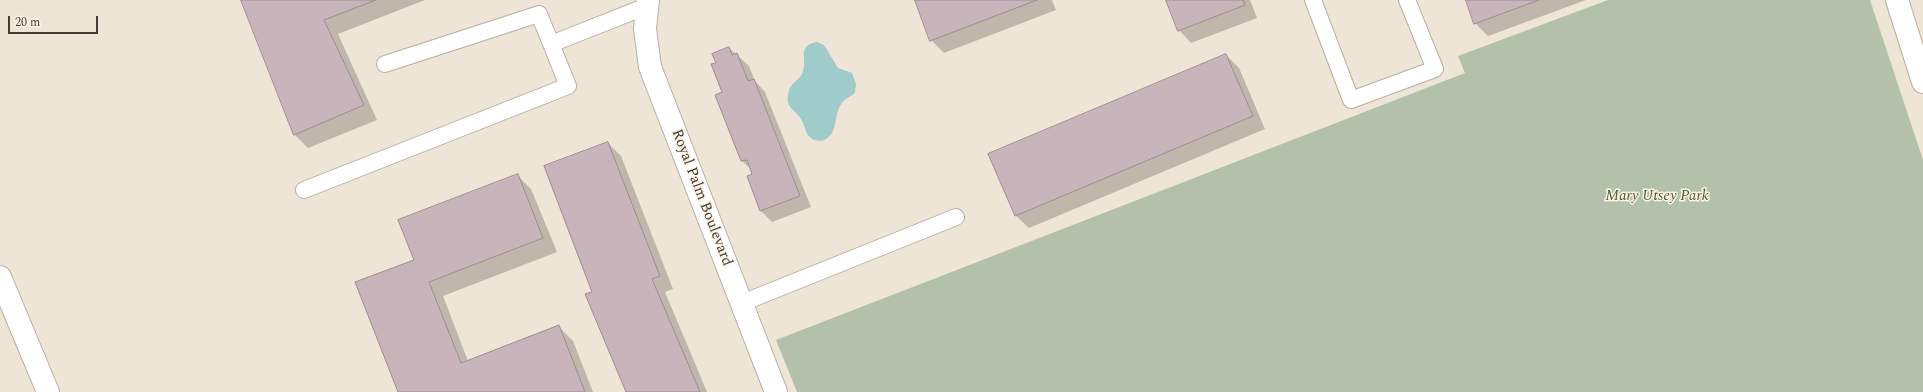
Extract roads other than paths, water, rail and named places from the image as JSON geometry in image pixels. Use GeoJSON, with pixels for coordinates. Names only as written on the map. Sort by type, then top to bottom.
{"type":"FeatureCollection","features":[{"type":"Feature","properties":{"kind":"street"},"geometry":{"type":"LineString","coordinates":[[1897,0],[1923,82]]}},
{"type":"Feature","properties":{"kind":"street","name":"Royal Palm Boulevard"},"geometry":{"type":"LineString","coordinates":[[648,3],[644,29],[650,67],[776,392]]}},
{"type":"Feature","properties":{"kind":"street"},"geometry":{"type":"LineString","coordinates":[[0,277],[48,392]]}},
{"type":"Feature","properties":{"kind":"lane"},"geometry":{"type":"LineString","coordinates":[[1313,0],[1350,100],[1435,69],[1408,0]]}},
{"type":"Feature","properties":{"kind":"lane"},"geometry":{"type":"LineString","coordinates":[[551,44],[648,3]]}},
{"type":"Feature","properties":{"kind":"lane"},"geometry":{"type":"LineString","coordinates":[[304,190],[568,86],[539,14],[385,64]]}},
{"type":"Feature","properties":{"kind":"lane"},"geometry":{"type":"LineString","coordinates":[[742,303],[956,217]]}},
{"type":"Feature","properties":{"kind":"water"},"geometry":{"type":"Polygon","coordinates":[[[817,42],[824,45],[838,68],[852,73],[856,84],[855,93],[845,100],[839,108],[834,129],[828,138],[822,141],[809,137],[801,119],[790,107],[788,101],[790,87],[801,76],[804,69],[804,50],[810,44],[817,42]]]}},
{"type":"Feature","properties":{"kind":"park label","name":"Mary Utsey Park"},"geometry":{"type":"Point","coordinates":[1657,197]}}]}
